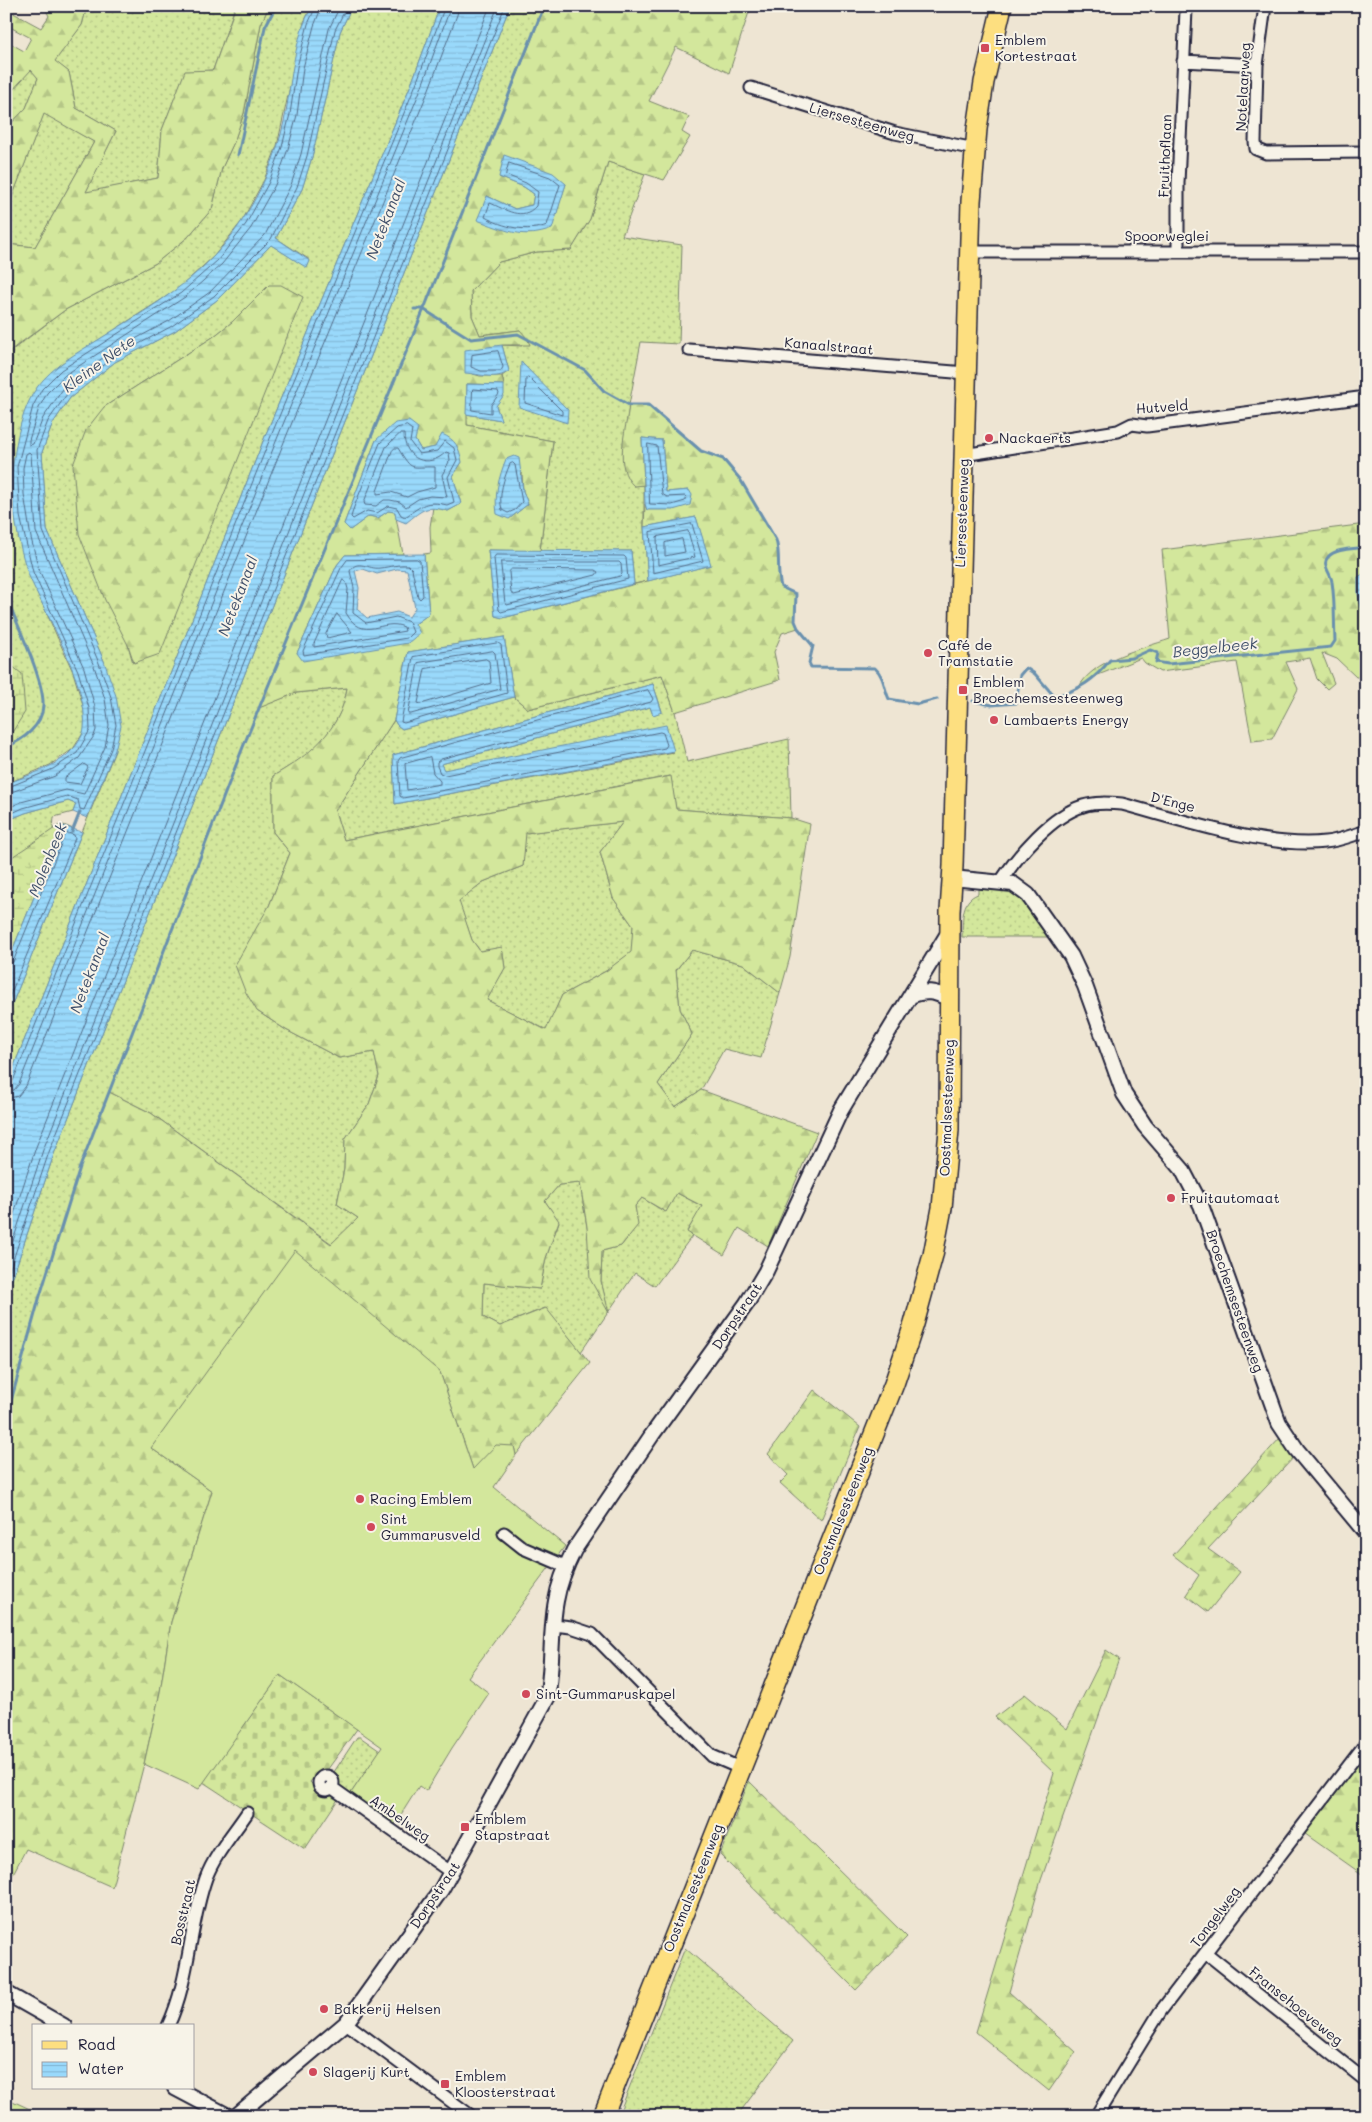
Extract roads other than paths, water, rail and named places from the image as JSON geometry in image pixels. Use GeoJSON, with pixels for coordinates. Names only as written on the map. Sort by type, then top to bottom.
{"type":"FeatureCollection","features":[{"type":"Feature","properties":{"kind":"main road","name":"Liersesteenweg"},"geometry":{"type":"LineString","coordinates":[[952,878],[969,252],[975,149],[984,82],[999,41],[1002,6]]}},
{"type":"Feature","properties":{"kind":"main road","name":"Oostmalsesteenweg"},"geometry":{"type":"LineString","coordinates":[[602,2116],[894,1384],[924,1290],[942,1208],[947,1167],[949,1130],[949,932],[952,878]]}},
{"type":"Feature","properties":{"kind":"street","name":"Fruithoflaan"},"geometry":{"type":"LineString","coordinates":[[1178,251],[1178,183],[1183,61],[1186,10],[1188,6]]}},
{"type":"Feature","properties":{"kind":"street","name":"Notelaarweg"},"geometry":{"type":"LineString","coordinates":[[1266,6],[1257,65],[1256,149],[1266,153],[1366,152]]}},
{"type":"Feature","properties":{"kind":"street"},"geometry":{"type":"LineString","coordinates":[[1183,61],[1257,65]]}},
{"type":"Feature","properties":{"kind":"street","name":"Liersesteenweg"},"geometry":{"type":"LineString","coordinates":[[750,88],[889,131],[975,149]]}},
{"type":"Feature","properties":{"kind":"street","name":"Spoorweglei"},"geometry":{"type":"LineString","coordinates":[[969,252],[1366,252]]}},
{"type":"Feature","properties":{"kind":"street","name":"Kanaalstraat"},"geometry":{"type":"LineString","coordinates":[[690,350],[966,373]]}},
{"type":"Feature","properties":{"kind":"street","name":"Hutveld"},"geometry":{"type":"LineString","coordinates":[[963,455],[1118,431],[1132,424],[1147,426],[1366,397]]}},
{"type":"Feature","properties":{"kind":"street","name":"D'Enge"},"geometry":{"type":"LineString","coordinates":[[1000,881],[1038,836],[1064,814],[1084,805],[1101,803],[1122,804],[1250,837],[1286,842],[1324,842],[1366,830]]}},
{"type":"Feature","properties":{"kind":"street","name":"Broechemsesteenweg"},"geometry":{"type":"LineString","coordinates":[[952,878],[1000,881],[1012,884],[1028,895],[1071,956],[1085,986],[1124,1094],[1145,1126],[1182,1169],[1201,1205],[1279,1423],[1297,1450],[1366,1533]]}},
{"type":"Feature","properties":{"kind":"street","name":"Dorpstraat"},"geometry":{"type":"LineString","coordinates":[[236,2116],[346,2023],[452,1873],[547,1698],[551,1679],[556,1601],[565,1566],[582,1536],[762,1279],[841,1110],[949,932]]}},
{"type":"Feature","properties":{"kind":"street"},"geometry":{"type":"LineString","coordinates":[[914,990],[950,991]]}},
{"type":"Feature","properties":{"kind":"street"},"geometry":{"type":"LineString","coordinates":[[504,1533],[523,1548],[565,1566]]}},
{"type":"Feature","properties":{"kind":"street"},"geometry":{"type":"LineString","coordinates":[[554,1625],[571,1627],[592,1634],[712,1756],[740,1768]]}},
{"type":"Feature","properties":{"kind":"street","name":"Tongelweg"},"geometry":{"type":"LineString","coordinates":[[1096,2116],[1160,2012],[1350,1761],[1366,1743]]}},
{"type":"Feature","properties":{"kind":"street","name":"Ambelweg"},"geometry":{"type":"LineString","coordinates":[[331,1788],[452,1873]]}},
{"type":"Feature","properties":{"kind":"street","name":"Bosstraat"},"geometry":{"type":"LineString","coordinates":[[169,2024],[182,1988],[197,1910],[207,1876],[216,1858],[247,1813]]}},
{"type":"Feature","properties":{"kind":"street","name":"Fransehoeveweg"},"geometry":{"type":"LineString","coordinates":[[1206,1953],[1366,2081]]}},
{"type":"Feature","properties":{"kind":"street"},"geometry":{"type":"LineString","coordinates":[[6,1994],[60,2024]]}},
{"type":"Feature","properties":{"kind":"street"},"geometry":{"type":"LineString","coordinates":[[346,2023],[471,2116]]}},
{"type":"Feature","properties":{"kind":"street"},"geometry":{"type":"LineString","coordinates":[[180,2090],[228,2116]]}},
{"type":"Feature","properties":{"kind":"water","name":"Kleine Nete"},"geometry":{"type":"Polygon","coordinates":[[[312,6],[352,6],[340,32],[312,157],[302,189],[276,238],[310,261],[307,268],[271,245],[217,300],[175,331],[115,362],[70,398],[53,423],[42,452],[47,530],[104,661],[116,696],[121,726],[115,750],[87,818],[73,812],[76,804],[68,801],[25,813],[6,821],[6,784],[42,770],[67,755],[76,746],[84,728],[84,711],[80,692],[65,651],[29,576],[18,536],[13,504],[12,475],[16,443],[24,413],[32,394],[58,366],[159,302],[201,269],[227,241],[250,207],[269,171],[282,132],[297,45],[312,6]]]}},
{"type":"Feature","properties":{"kind":"water","name":"Netekanaal"},"geometry":{"type":"Polygon","coordinates":[[[440,6],[510,6],[54,1154],[6,1297],[6,1086],[266,434],[412,82],[440,6]]]}},
{"type":"Feature","properties":{"kind":"water"},"geometry":{"type":"Polygon","coordinates":[[[504,155],[553,173],[566,184],[552,229],[532,234],[523,234],[477,220],[487,196],[515,209],[532,205],[534,194],[524,187],[499,177],[504,155]]]}},
{"type":"Feature","properties":{"kind":"water"},"geometry":{"type":"Polygon","coordinates":[[[502,345],[509,371],[499,376],[465,373],[465,350],[502,345]]]}},
{"type":"Feature","properties":{"kind":"water"},"geometry":{"type":"Polygon","coordinates":[[[521,362],[568,410],[567,423],[519,407],[521,362]]]}},
{"type":"Feature","properties":{"kind":"water"},"geometry":{"type":"Polygon","coordinates":[[[467,384],[504,385],[504,395],[496,406],[501,420],[466,414],[467,384]]]}},
{"type":"Feature","properties":{"kind":"water"},"geometry":{"type":"Polygon","coordinates":[[[409,421],[418,428],[415,440],[421,450],[435,447],[442,434],[451,439],[456,445],[462,462],[453,476],[461,504],[448,511],[435,508],[425,509],[406,523],[396,519],[395,512],[388,511],[378,518],[369,516],[350,530],[344,524],[376,440],[395,423],[409,421]]]}},
{"type":"Feature","properties":{"kind":"water"},"geometry":{"type":"Polygon","coordinates":[[[642,438],[662,440],[666,492],[689,490],[692,495],[690,505],[673,510],[647,510],[645,504],[642,438]]]}},
{"type":"Feature","properties":{"kind":"water"},"geometry":{"type":"Polygon","coordinates":[[[514,456],[519,458],[523,491],[528,504],[509,519],[497,514],[497,493],[499,479],[506,459],[514,456]]]}},
{"type":"Feature","properties":{"kind":"water"},"geometry":{"type":"Polygon","coordinates":[[[696,517],[711,565],[648,581],[644,527],[696,517]]]}},
{"type":"Feature","properties":{"kind":"water"},"geometry":{"type":"Polygon","coordinates":[[[488,550],[631,551],[634,584],[503,618],[495,616],[488,550]]]}},
{"type":"Feature","properties":{"kind":"water"},"geometry":{"type":"Polygon","coordinates":[[[424,554],[429,614],[415,624],[420,633],[408,643],[303,661],[297,653],[337,565],[345,555],[424,554]],[[363,569],[355,571],[359,588],[357,609],[367,618],[397,612],[409,617],[415,608],[407,570],[397,569],[377,574],[363,569]]]}},
{"type":"Feature","properties":{"kind":"water"},"geometry":{"type":"Polygon","coordinates":[[[1366,572],[1366,629],[1358,594],[1358,577],[1366,572]]]}},
{"type":"Feature","properties":{"kind":"water"},"geometry":{"type":"Polygon","coordinates":[[[504,637],[514,697],[402,729],[397,725],[394,720],[408,652],[504,637]]]}},
{"type":"Feature","properties":{"kind":"water"},"geometry":{"type":"Polygon","coordinates":[[[653,684],[662,712],[653,715],[650,707],[441,764],[444,770],[666,725],[674,751],[395,804],[393,755],[653,684]]]}},
{"type":"Feature","properties":{"kind":"water"},"geometry":{"type":"Polygon","coordinates":[[[63,826],[82,832],[6,1019],[6,966],[63,826]]]}},
{"type":"Feature","properties":{"kind":"waterway"},"geometry":{"type":"LineString","coordinates":[[238,155],[265,27],[276,6]]}},
{"type":"Feature","properties":{"kind":"waterway"},"geometry":{"type":"LineString","coordinates":[[6,1419],[39,1299],[80,1167],[243,747],[426,304],[544,6]]}},
{"type":"Feature","properties":{"kind":"waterway","name":"Beggelbeek"},"geometry":{"type":"LineString","coordinates":[[414,309],[423,309],[471,339],[518,334],[585,370],[604,391],[629,405],[648,405],[701,451],[723,459],[740,479],[776,540],[781,587],[796,594],[795,621],[798,628],[813,646],[809,663],[811,667],[875,668],[882,678],[889,699],[918,704],[937,699]]}},
{"type":"Feature","properties":{"kind":"waterway","name":"Beggelbeek"},"geometry":{"type":"LineString","coordinates":[[973,701],[992,705],[1016,703],[1020,675],[1026,668],[1035,674],[1054,696],[1071,691],[1086,683],[1110,660],[1132,658],[1150,650],[1158,653],[1156,662],[1168,664],[1331,647],[1335,641],[1334,597],[1326,560],[1335,552],[1366,547]]}},
{"type":"Feature","properties":{"kind":"waterway"},"geometry":{"type":"LineString","coordinates":[[6,597],[35,667],[43,706],[39,720],[31,731],[6,747]]}},
{"type":"Feature","properties":{"kind":"waterway","name":"Molenbeek"},"geometry":{"type":"LineString","coordinates":[[72,832],[80,812]]}},
{"type":"Feature","properties":{"kind":"place","name":"Emblem Kortestraat"},"geometry":{"type":"Point","coordinates":[985,48]}},
{"type":"Feature","properties":{"kind":"place","name":"Nackaerts"},"geometry":{"type":"Point","coordinates":[989,438]}},
{"type":"Feature","properties":{"kind":"place","name":"Café de Tramstatie"},"geometry":{"type":"Point","coordinates":[928,653]}},
{"type":"Feature","properties":{"kind":"place","name":"Emblem Broechemsesteenweg"},"geometry":{"type":"Point","coordinates":[963,690]}},
{"type":"Feature","properties":{"kind":"place","name":"Lambaerts Energy"},"geometry":{"type":"Point","coordinates":[994,720]}},
{"type":"Feature","properties":{"kind":"place","name":"Fruitautomaat"},"geometry":{"type":"Point","coordinates":[1171,1198]}},
{"type":"Feature","properties":{"kind":"place","name":"Racing Emblem"},"geometry":{"type":"Point","coordinates":[360,1499]}},
{"type":"Feature","properties":{"kind":"place","name":"Sint Gummarusveld"},"geometry":{"type":"Point","coordinates":[371,1527]}},
{"type":"Feature","properties":{"kind":"place","name":"Sint-Gummaruskapel"},"geometry":{"type":"Point","coordinates":[526,1694]}},
{"type":"Feature","properties":{"kind":"place","name":"Emblem Stapstraat"},"geometry":{"type":"Point","coordinates":[465,1827]}},
{"type":"Feature","properties":{"kind":"place","name":"Bakkerij Helsen"},"geometry":{"type":"Point","coordinates":[324,2009]}},
{"type":"Feature","properties":{"kind":"place","name":"Slagerij Kurt"},"geometry":{"type":"Point","coordinates":[313,2072]}},
{"type":"Feature","properties":{"kind":"place","name":"Emblem Kloosterstraat"},"geometry":{"type":"Point","coordinates":[445,2084]}}]}
